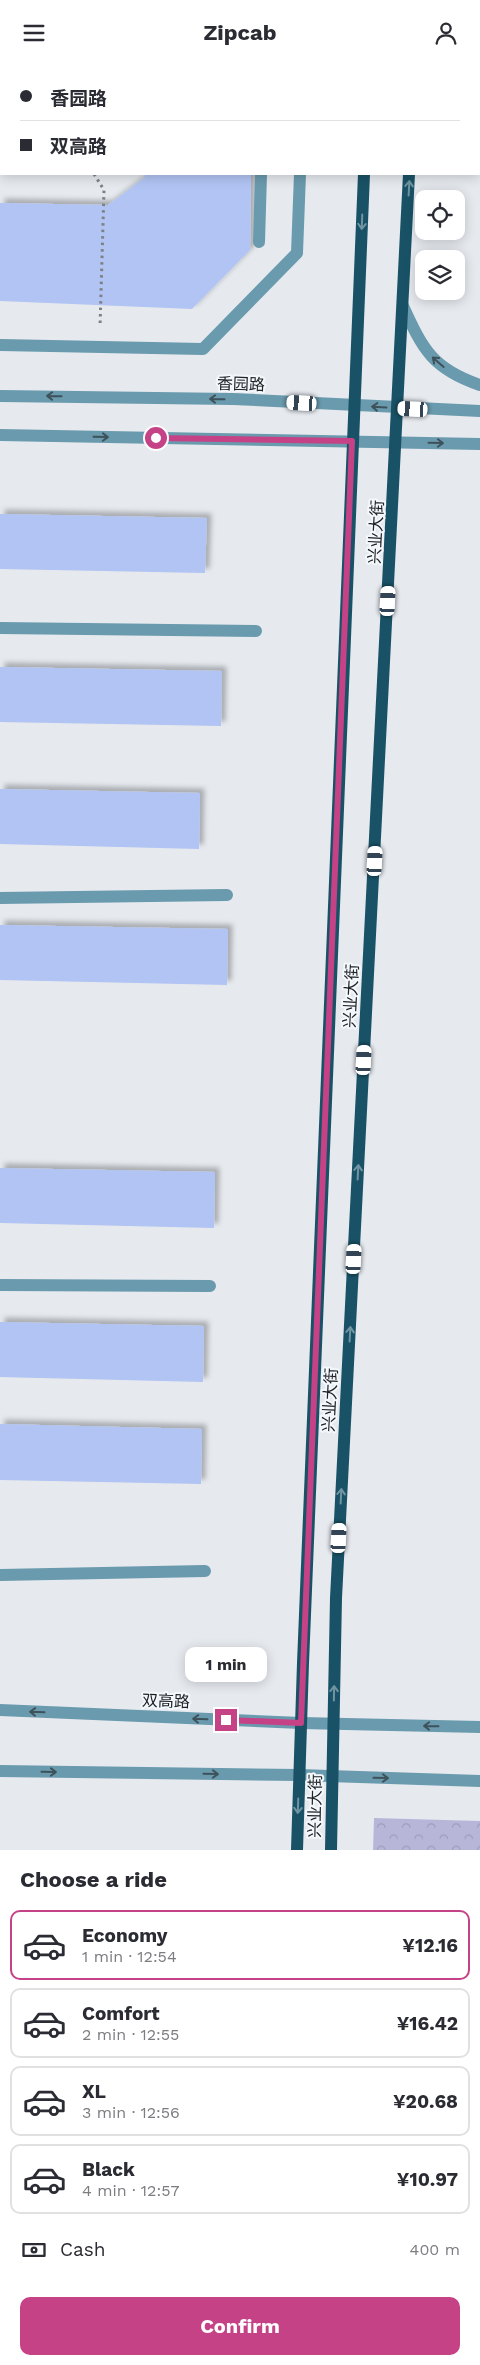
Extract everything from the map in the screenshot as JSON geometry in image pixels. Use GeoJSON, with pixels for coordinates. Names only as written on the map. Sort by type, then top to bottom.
{"type":"FeatureCollection","features":[{"type":"Feature","properties":{"kind":"main road","name":"兴业大街"},"geometry":{"type":"LineString","coordinates":[[297,1850],[364,175]]}},
{"type":"Feature","properties":{"kind":"main road","name":"兴业大街"},"geometry":{"type":"LineString","coordinates":[[331,1850],[336,1598],[397,442],[409,175]]}},
{"type":"Feature","properties":{"kind":"street"},"geometry":{"type":"LineString","coordinates":[[260,242],[261,175]]}},
{"type":"Feature","properties":{"kind":"street"},"geometry":{"type":"LineString","coordinates":[[0,345],[203,349],[297,253],[300,175]]}},
{"type":"Feature","properties":{"kind":"street"},"geometry":{"type":"LineString","coordinates":[[403,306],[418,339],[433,358],[455,377],[480,385]]}},
{"type":"Feature","properties":{"kind":"street","name":"香园路"},"geometry":{"type":"LineString","coordinates":[[0,396],[233,399],[480,411]]}},
{"type":"Feature","properties":{"kind":"street"},"geometry":{"type":"LineString","coordinates":[[0,435],[480,444]]}},
{"type":"Feature","properties":{"kind":"street"},"geometry":{"type":"LineString","coordinates":[[0,628],[256,631]]}},
{"type":"Feature","properties":{"kind":"street"},"geometry":{"type":"LineString","coordinates":[[0,898],[227,895]]}},
{"type":"Feature","properties":{"kind":"street"},"geometry":{"type":"LineString","coordinates":[[0,1285],[210,1286]]}},
{"type":"Feature","properties":{"kind":"street"},"geometry":{"type":"LineString","coordinates":[[0,1575],[205,1571]]}},
{"type":"Feature","properties":{"kind":"street","name":"双高路"},"geometry":{"type":"LineString","coordinates":[[0,1711],[301,1723],[480,1727]]}},
{"type":"Feature","properties":{"kind":"street"},"geometry":{"type":"LineString","coordinates":[[0,1771],[299,1775],[480,1781]]}},
{"type":"Feature","properties":{"kind":"path"},"geometry":{"type":"LineString","coordinates":[[95,175],[104,189],[99,347]]}},
{"type":"Feature","properties":{"kind":"green space"},"geometry":{"type":"Polygon","coordinates":[[[374,1818],[480,1821],[480,1850],[373,1850],[374,1818]]]}},
{"type":"Feature","properties":{"kind":"building"},"geometry":{"type":"Polygon","coordinates":[[[145,175],[251,175],[250,250],[192,309],[0,301],[0,203],[108,205],[145,177],[145,175]]]}},
{"type":"Feature","properties":{"kind":"building"},"geometry":{"type":"Polygon","coordinates":[[[0,514],[207,518],[205,573],[0,569],[0,514]]]}},
{"type":"Feature","properties":{"kind":"building"},"geometry":{"type":"Polygon","coordinates":[[[0,667],[222,671],[221,726],[0,722],[0,667]]]}},
{"type":"Feature","properties":{"kind":"building"},"geometry":{"type":"Polygon","coordinates":[[[0,789],[200,793],[199,849],[0,844],[0,789]]]}},
{"type":"Feature","properties":{"kind":"building"},"geometry":{"type":"Polygon","coordinates":[[[0,925],[228,929],[227,985],[0,980],[0,925]]]}},
{"type":"Feature","properties":{"kind":"building"},"geometry":{"type":"Polygon","coordinates":[[[0,1168],[215,1172],[214,1228],[0,1223],[0,1168]]]}},
{"type":"Feature","properties":{"kind":"building"},"geometry":{"type":"Polygon","coordinates":[[[0,1322],[204,1326],[203,1382],[0,1377],[0,1322]]]}},
{"type":"Feature","properties":{"kind":"building"},"geometry":{"type":"Polygon","coordinates":[[[0,1424],[202,1429],[201,1484],[0,1480],[0,1424]]]}},
{"type":"Feature","properties":{"kind":"route"},"geometry":{"type":"LineString","coordinates":[[156,438],[352,441],[301,1723],[226,1720]]}}]}
